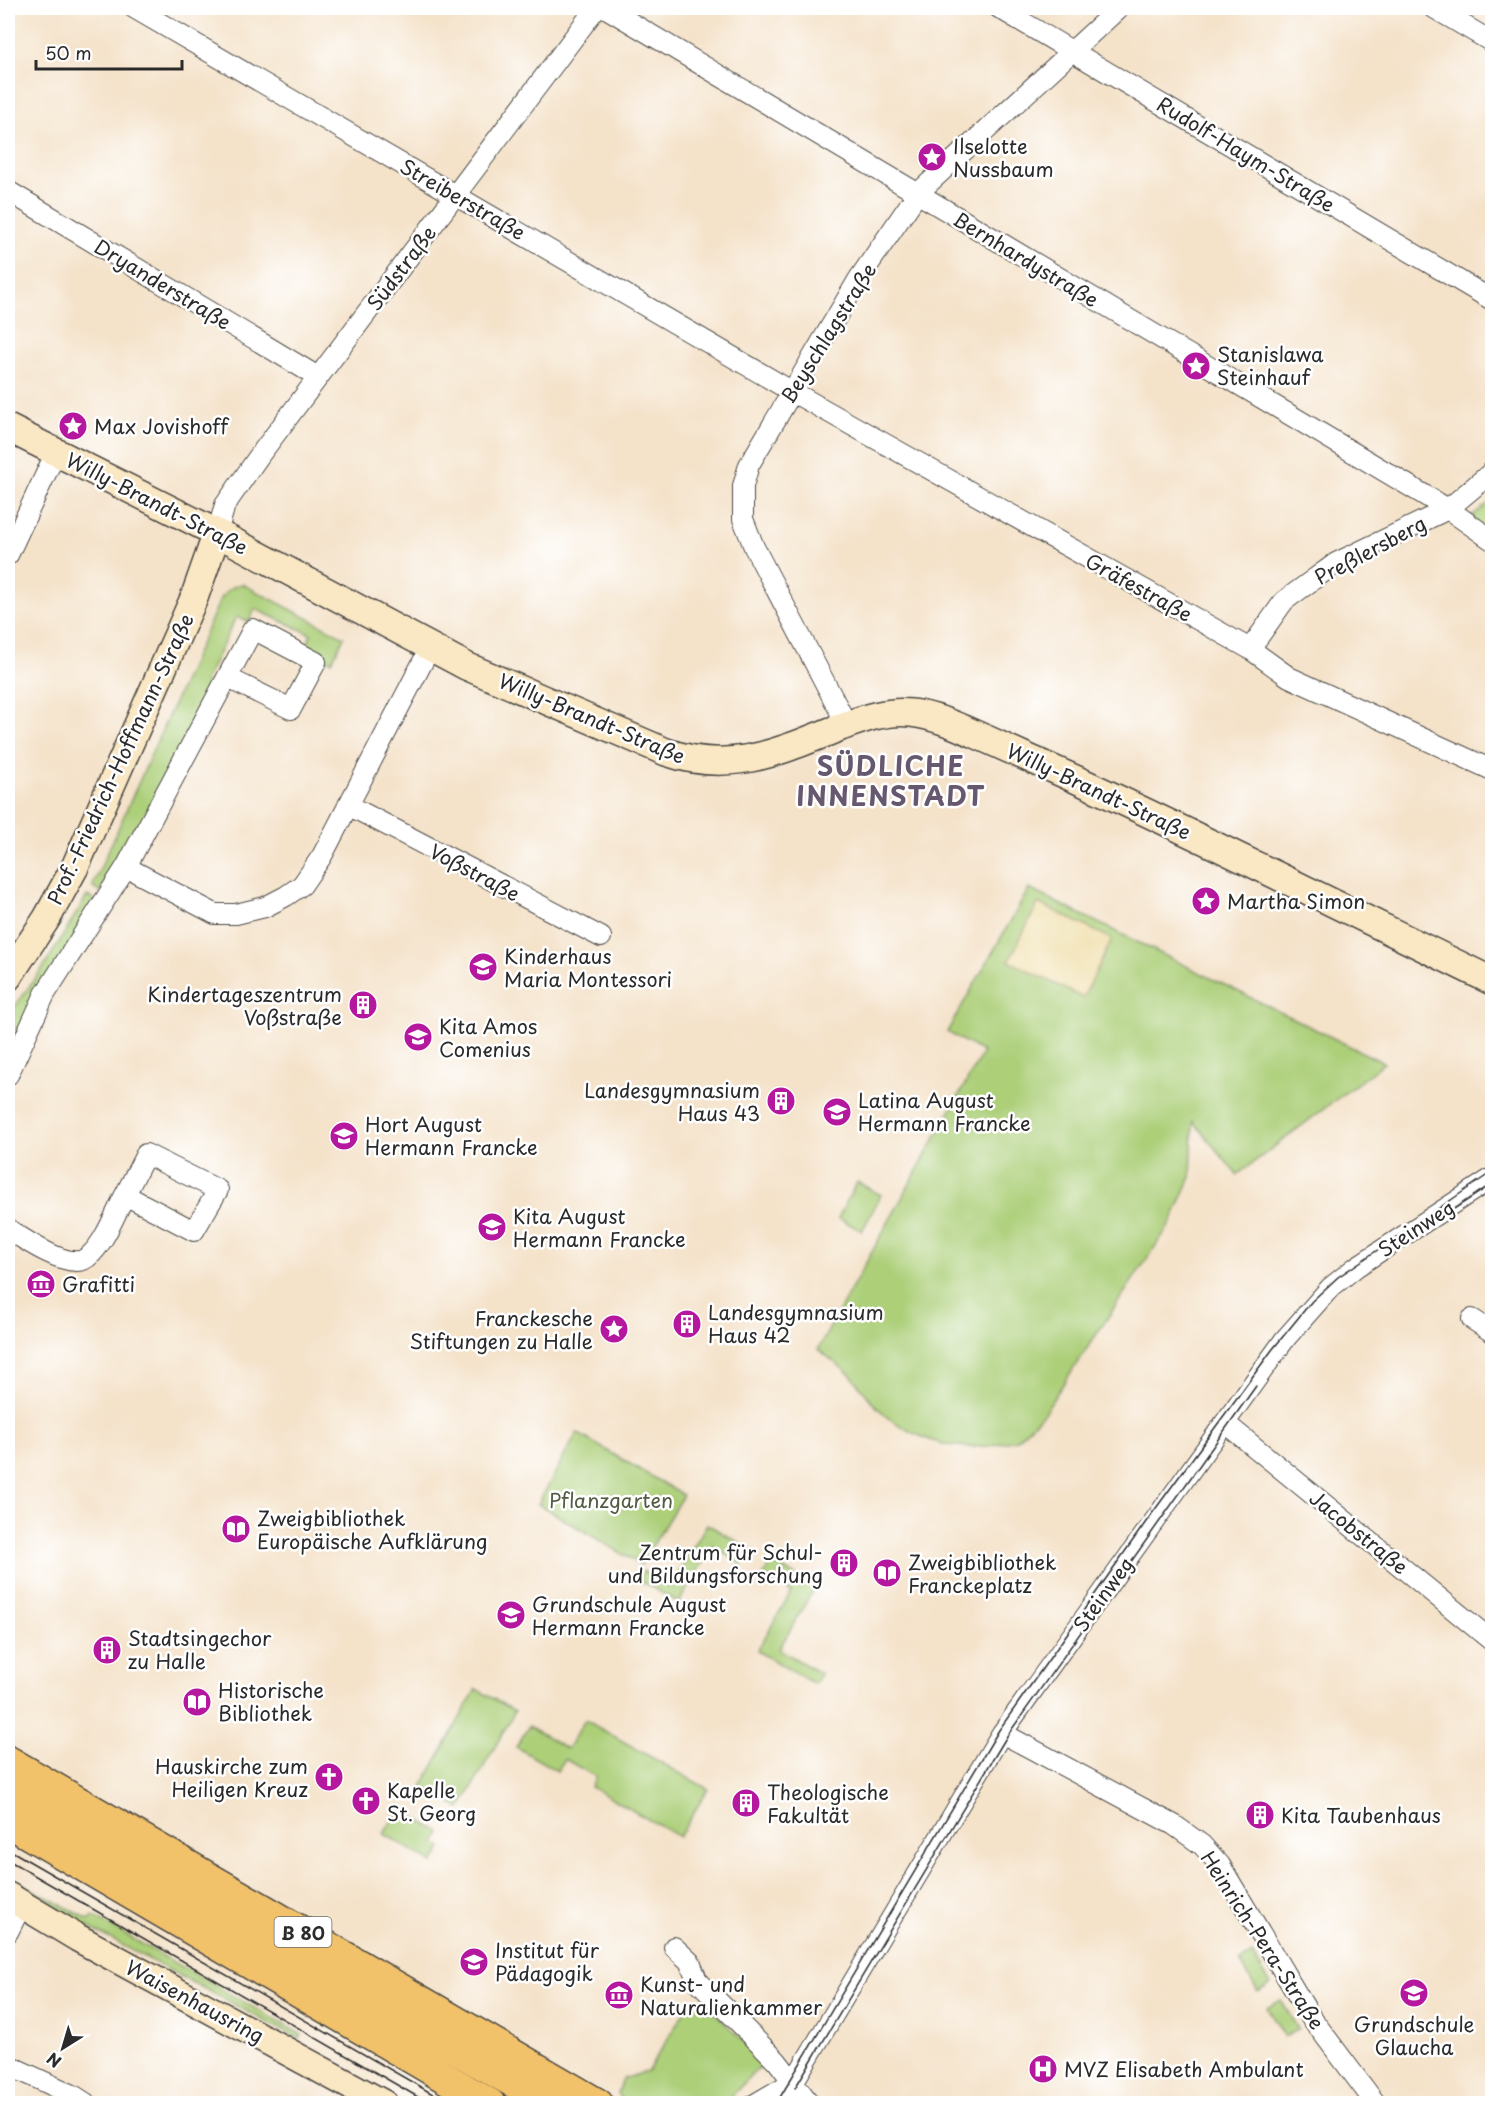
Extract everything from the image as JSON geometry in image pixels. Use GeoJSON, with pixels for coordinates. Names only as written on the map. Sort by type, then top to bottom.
{"type":"FeatureCollection","features":[{"type":"Feature","properties":{"kind":"main road","name":"B 80"},"geometry":{"type":"LineString","coordinates":[[8,1761],[598,2103]]}},
{"type":"Feature","properties":{"kind":"main road"},"geometry":{"type":"LineString","coordinates":[[8,1791],[551,2103]]}},
{"type":"Feature","properties":{"kind":"main road","name":"B 80"},"geometry":{"type":"LineString","coordinates":[[8,1822],[490,2103]]}},
{"type":"Feature","properties":{"kind":"street","name":"Streiberstraße"},"geometry":{"type":"LineString","coordinates":[[134,8],[791,391]]}},
{"type":"Feature","properties":{"kind":"street","name":"Südstraße"},"geometry":{"type":"LineString","coordinates":[[217,533],[221,514],[231,494],[596,8]]}},
{"type":"Feature","properties":{"kind":"street","name":"Bernhardystraße"},"geometry":{"type":"LineString","coordinates":[[606,8],[1448,510]]}},
{"type":"Feature","properties":{"kind":"street","name":"Rudolf-Haym-Straße"},"geometry":{"type":"LineString","coordinates":[[999,8],[1492,300]]}},
{"type":"Feature","properties":{"kind":"street","name":"Beyschlagstraße"},"geometry":{"type":"LineString","coordinates":[[847,725],[754,547],[743,519],[743,486],[749,465],[858,280],[917,194],[1119,8]]}},
{"type":"Feature","properties":{"kind":"street"},"geometry":{"type":"LineString","coordinates":[[1434,8],[1492,42]]}},
{"type":"Feature","properties":{"kind":"street","name":"Dryanderstraße"},"geometry":{"type":"LineString","coordinates":[[8,191],[318,377]]}},
{"type":"Feature","properties":{"kind":"street","name":"Gräfestraße"},"geometry":{"type":"LineString","coordinates":[[791,391],[1250,649],[1289,677],[1492,770]]}},
{"type":"Feature","properties":{"kind":"street","name":"Willy-Brandt-Straße"},"geometry":{"type":"LineString","coordinates":[[8,428],[217,533],[466,666],[666,753],[698,761],[731,762],[766,755],[876,716],[910,712],[943,721],[1031,759],[1189,833],[1492,981]]}},
{"type":"Feature","properties":{"kind":"street"},"geometry":{"type":"LineString","coordinates":[[9,551],[56,452]]}},
{"type":"Feature","properties":{"kind":"street","name":"Preßlersberg"},"geometry":{"type":"LineString","coordinates":[[1250,649],[1284,601],[1314,579],[1336,563],[1448,510],[1492,472]]}},
{"type":"Feature","properties":{"kind":"street","name":"Preßlersberg"},"geometry":{"type":"LineString","coordinates":[[1448,510],[1492,540]]}},
{"type":"Feature","properties":{"kind":"street","name":"Prof.-Friedrich-Hoffmann-Straße"},"geometry":{"type":"LineString","coordinates":[[8,977],[47,918],[75,867],[194,598],[217,533]]}},
{"type":"Feature","properties":{"kind":"street"},"geometry":{"type":"LineString","coordinates":[[8,1075],[45,994],[126,867],[253,629],[316,662],[291,709],[228,678]]}},
{"type":"Feature","properties":{"kind":"street"},"geometry":{"type":"LineString","coordinates":[[126,867],[214,914],[246,912],[265,907],[302,885],[318,863],[430,646]]}},
{"type":"Feature","properties":{"kind":"street","name":"Voßstraße"},"geometry":{"type":"LineString","coordinates":[[348,805],[601,937]]}},
{"type":"Feature","properties":{"kind":"street"},"geometry":{"type":"LineString","coordinates":[[8,1229],[64,1260],[75,1262],[84,1260],[105,1236],[125,1195],[146,1154],[218,1190],[194,1231],[125,1195]]}},
{"type":"Feature","properties":{"kind":"street","name":"Steinweg"},"geometry":{"type":"LineString","coordinates":[[786,2103],[794,2081],[1002,1733],[1285,1339],[1330,1288],[1356,1267],[1492,1178]]}},
{"type":"Feature","properties":{"kind":"street"},"geometry":{"type":"LineString","coordinates":[[1472,1319],[1492,1332]]}},
{"type":"Feature","properties":{"kind":"street","name":"Jacobstraße"},"geometry":{"type":"LineString","coordinates":[[1225,1423],[1492,1641]]}},
{"type":"Feature","properties":{"kind":"street","name":"Heinrich-Pera-Straße"},"geometry":{"type":"LineString","coordinates":[[1002,1733],[1174,1825],[1202,1845],[1220,1865],[1310,2016],[1376,2103]]}},
{"type":"Feature","properties":{"kind":"street"},"geometry":{"type":"LineString","coordinates":[[8,1932],[15,1900]]}},
{"type":"Feature","properties":{"kind":"street","name":"Waisenhausring"},"geometry":{"type":"LineString","coordinates":[[15,1900],[78,1938],[384,2103]]}},
{"type":"Feature","properties":{"kind":"street"},"geometry":{"type":"LineString","coordinates":[[674,1947],[690,1962],[698,1980],[777,2061],[810,2103]]}},
{"type":"Feature","properties":{"kind":"street"},"geometry":{"type":"LineString","coordinates":[[8,2065],[87,2103]]}},
{"type":"Feature","properties":{"kind":"street"},"geometry":{"type":"LineString","coordinates":[[755,2103],[794,2081]]}},
{"type":"Feature","properties":{"kind":"green space"},"geometry":{"type":"Polygon","coordinates":[[[1492,501],[1492,535],[1468,519],[1492,501]]]}},
{"type":"Feature","properties":{"kind":"green space"},"geometry":{"type":"Polygon","coordinates":[[[242,584],[344,637],[332,661],[306,648],[311,634],[255,609],[249,622],[236,617],[205,682],[215,689],[144,826],[100,892],[93,888],[93,885],[220,600],[229,589],[242,584]]]}},
{"type":"Feature","properties":{"kind":"green space"},"geometry":{"type":"Polygon","coordinates":[[[1029,889],[1384,1063],[1237,1175],[1193,1121],[1191,1177],[1171,1223],[1043,1414],[1016,1440],[988,1446],[947,1445],[911,1432],[888,1418],[852,1376],[818,1349],[983,1052],[947,1032],[1029,889]]]}},
{"type":"Feature","properties":{"kind":"green space"},"geometry":{"type":"Polygon","coordinates":[[[87,896],[98,901],[22,1030],[12,1031],[8,1040],[8,1016],[45,965],[87,896]]]}},
{"type":"Feature","properties":{"kind":"green space"},"geometry":{"type":"Polygon","coordinates":[[[857,1182],[881,1195],[862,1231],[838,1218],[857,1182]]]}},
{"type":"Feature","properties":{"kind":"green space","name":"Pflanzgarten"},"geometry":{"type":"Polygon","coordinates":[[[577,1433],[683,1495],[641,1565],[538,1504],[577,1433]]]}},
{"type":"Feature","properties":{"kind":"green space"},"geometry":{"type":"Polygon","coordinates":[[[707,1524],[750,1549],[742,1564],[712,1546],[679,1603],[637,1579],[643,1571],[670,1587],[707,1524]]]}},
{"type":"Feature","properties":{"kind":"green space"},"geometry":{"type":"Polygon","coordinates":[[[771,1562],[815,1587],[779,1649],[821,1674],[814,1684],[757,1651],[791,1592],[763,1576],[771,1562]]]}},
{"type":"Feature","properties":{"kind":"green space"},"geometry":{"type":"Polygon","coordinates":[[[476,1689],[515,1711],[460,1809],[422,1787],[476,1689]]]}},
{"type":"Feature","properties":{"kind":"green space"},"geometry":{"type":"Polygon","coordinates":[[[585,1720],[708,1789],[679,1837],[591,1787],[596,1777],[565,1759],[557,1771],[516,1747],[529,1726],[567,1749],[585,1720]]]}},
{"type":"Feature","properties":{"kind":"green space"},"geometry":{"type":"Polygon","coordinates":[[[399,1808],[441,1833],[435,1843],[442,1848],[433,1863],[384,1834],[399,1808]]]}},
{"type":"Feature","properties":{"kind":"green space"},"geometry":{"type":"Polygon","coordinates":[[[12,1879],[90,1920],[93,1916],[302,2035],[299,2039],[88,1927],[12,1879]]]}},
{"type":"Feature","properties":{"kind":"green space"},"geometry":{"type":"Polygon","coordinates":[[[1252,1954],[1271,1984],[1258,1992],[1240,1962],[1252,1954]]]}},
{"type":"Feature","properties":{"kind":"green space"},"geometry":{"type":"Polygon","coordinates":[[[1281,2000],[1298,2029],[1285,2037],[1267,2008],[1281,2000]]]}},
{"type":"Feature","properties":{"kind":"green space"},"geometry":{"type":"Polygon","coordinates":[[[697,2001],[717,2015],[764,2062],[725,2103],[631,2104],[621,2099],[618,2093],[623,2079],[648,2071],[689,2004],[697,2001]]]}},
{"type":"Feature","properties":{"kind":"sand"},"geometry":{"type":"Polygon","coordinates":[[[1038,903],[1112,939],[1083,998],[1009,961],[1038,903]]]}},
{"type":"Feature","properties":{"kind":"tram line"},"geometry":{"type":"LineString","coordinates":[[776,2104],[999,1730],[1148,1519],[1272,1350],[1312,1301],[1338,1277],[1492,1172]]}},
{"type":"Feature","properties":{"kind":"tram line"},"geometry":{"type":"LineString","coordinates":[[1420,1231],[1492,1184]]}},
{"type":"Feature","properties":{"kind":"tram line"},"geometry":{"type":"LineString","coordinates":[[795,2088],[1007,1736],[1256,1386]]}},
{"type":"Feature","properties":{"kind":"tram line"},"geometry":{"type":"LineString","coordinates":[[8,1849],[450,2104]]}},
{"type":"Feature","properties":{"kind":"tram line"},"geometry":{"type":"LineString","coordinates":[[8,1860],[430,2104]]}},
{"type":"Feature","properties":{"kind":"place","name":"Ilselotte Nussbaum"},"geometry":{"type":"Point","coordinates":[932,157]}},
{"type":"Feature","properties":{"kind":"place","name":"Stanislawa Steinhauf"},"geometry":{"type":"Point","coordinates":[1196,366]}},
{"type":"Feature","properties":{"kind":"place","name":"Max Jovishoff"},"geometry":{"type":"Point","coordinates":[73,426]}},
{"type":"Feature","properties":{"kind":"place","name":"Martha Simon"},"geometry":{"type":"Point","coordinates":[1206,901]}},
{"type":"Feature","properties":{"kind":"place","name":"Kinderhaus Maria Montessori"},"geometry":{"type":"Point","coordinates":[483,967]}},
{"type":"Feature","properties":{"kind":"place","name":"Kindertageszentrum Voßstraße"},"geometry":{"type":"Point","coordinates":[363,1005]}},
{"type":"Feature","properties":{"kind":"place","name":"Kita Amos Comenius"},"geometry":{"type":"Point","coordinates":[418,1037]}},
{"type":"Feature","properties":{"kind":"place","name":"Landesgymnasium Haus 43"},"geometry":{"type":"Point","coordinates":[781,1101]}},
{"type":"Feature","properties":{"kind":"place","name":"Latina August Hermann Francke"},"geometry":{"type":"Point","coordinates":[837,1112]}},
{"type":"Feature","properties":{"kind":"place","name":"Hort August Hermann Francke"},"geometry":{"type":"Point","coordinates":[344,1136]}},
{"type":"Feature","properties":{"kind":"place","name":"Kita August Hermann Francke"},"geometry":{"type":"Point","coordinates":[492,1227]}},
{"type":"Feature","properties":{"kind":"place","name":"Grafitti"},"geometry":{"type":"Point","coordinates":[41,1284]}},
{"type":"Feature","properties":{"kind":"place","name":"Landesgymnasium Haus 42"},"geometry":{"type":"Point","coordinates":[687,1324]}},
{"type":"Feature","properties":{"kind":"place","name":"Franckesche Stiftungen zu Halle"},"geometry":{"type":"Point","coordinates":[614,1329]}},
{"type":"Feature","properties":{"kind":"place","name":"Zweigbibliothek Europäische Aufklärung"},"geometry":{"type":"Point","coordinates":[236,1529]}},
{"type":"Feature","properties":{"kind":"place","name":"Zentrum für Schul- und Bildungsforschung"},"geometry":{"type":"Point","coordinates":[844,1563]}},
{"type":"Feature","properties":{"kind":"place","name":"Zweigbibliothek Franckeplatz"},"geometry":{"type":"Point","coordinates":[887,1573]}},
{"type":"Feature","properties":{"kind":"place","name":"Grundschule August Hermann Francke"},"geometry":{"type":"Point","coordinates":[511,1615]}},
{"type":"Feature","properties":{"kind":"place","name":"Stadtsingechor zu Halle"},"geometry":{"type":"Point","coordinates":[107,1650]}},
{"type":"Feature","properties":{"kind":"place","name":"Historische Bibliothek"},"geometry":{"type":"Point","coordinates":[197,1702]}},
{"type":"Feature","properties":{"kind":"place","name":"Hauskirche zum Heiligen Kreuz"},"geometry":{"type":"Point","coordinates":[329,1777]}},
{"type":"Feature","properties":{"kind":"place","name":"Kapelle St. Georg"},"geometry":{"type":"Point","coordinates":[366,1801]}},
{"type":"Feature","properties":{"kind":"place","name":"Theologische Fakultät"},"geometry":{"type":"Point","coordinates":[746,1803]}},
{"type":"Feature","properties":{"kind":"place","name":"Kita Taubenhaus"},"geometry":{"type":"Point","coordinates":[1260,1815]}},
{"type":"Feature","properties":{"kind":"place","name":"Institut für Pädagogik"},"geometry":{"type":"Point","coordinates":[474,1962]}},
{"type":"Feature","properties":{"kind":"place","name":"Grundschule Glaucha"},"geometry":{"type":"Point","coordinates":[1414,1993]}},
{"type":"Feature","properties":{"kind":"place","name":"Kunst- und Naturalienkammer"},"geometry":{"type":"Point","coordinates":[619,1995]}},
{"type":"Feature","properties":{"kind":"place","name":"MVZ Elisabeth Ambulant"},"geometry":{"type":"Point","coordinates":[1043,2069]}},
{"type":"Feature","properties":{"kind":"district","name":"SÜDLICHE INNENSTADT"},"geometry":{"type":"Point","coordinates":[891,780]}}]}
